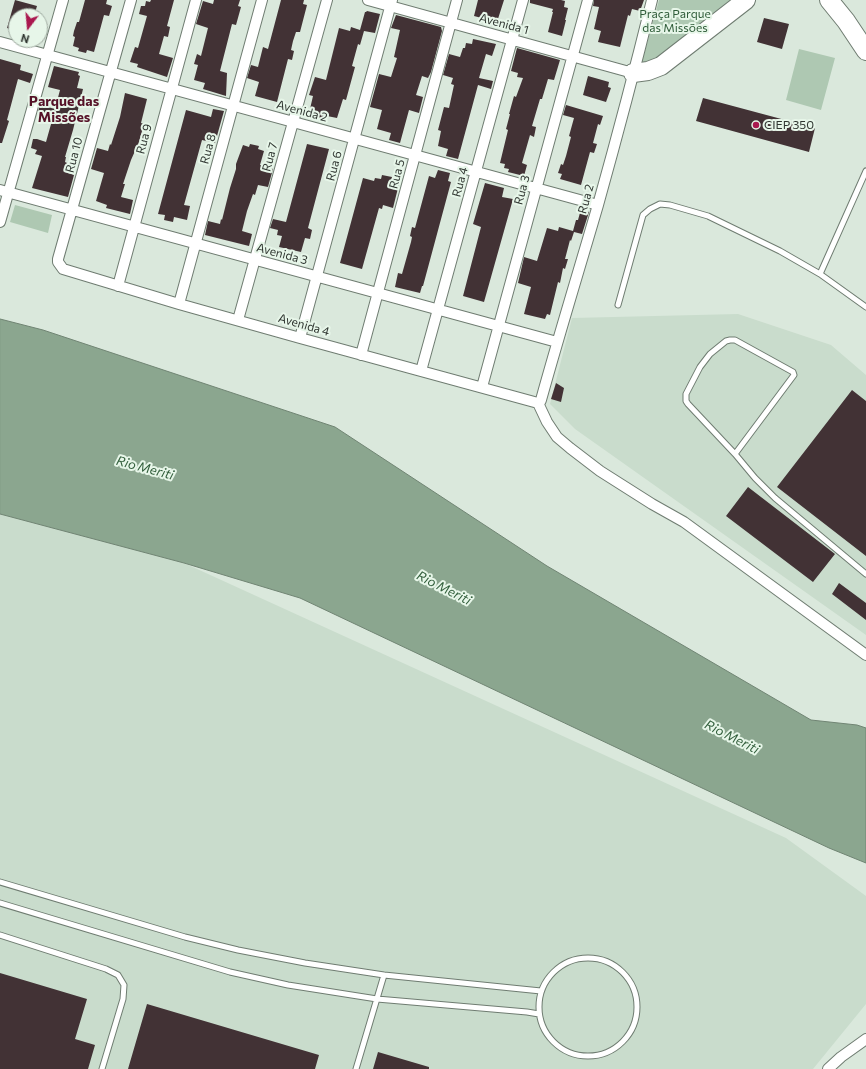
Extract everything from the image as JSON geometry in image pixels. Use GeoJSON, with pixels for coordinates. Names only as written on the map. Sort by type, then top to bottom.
{"type":"FeatureCollection","features":[{"type":"Feature","properties":{"kind":"highway"},"geometry":{"type":"LineString","coordinates":[[633,74],[648,71],[660,66],[746,0]]}},
{"type":"Feature","properties":{"kind":"highway"},"geometry":{"type":"LineString","coordinates":[[829,0],[846,21],[866,51]]}},
{"type":"Feature","properties":{"kind":"street"},"geometry":{"type":"LineString","coordinates":[[0,222],[4,191],[48,55],[63,0]]}},
{"type":"Feature","properties":{"kind":"street","name":"Rua 10"},"geometry":{"type":"LineString","coordinates":[[62,269],[58,259],[131,0]]}},
{"type":"Feature","properties":{"kind":"street","name":"Rua 9"},"geometry":{"type":"LineString","coordinates":[[118,286],[196,0]]}},
{"type":"Feature","properties":{"kind":"street","name":"Rua 8"},"geometry":{"type":"LineString","coordinates":[[179,304],[262,0]]}},
{"type":"Feature","properties":{"kind":"street","name":"Rua 7"},"geometry":{"type":"LineString","coordinates":[[238,320],[327,0]]}},
{"type":"Feature","properties":{"kind":"street","name":"Avenida 1"},"geometry":{"type":"LineString","coordinates":[[368,0],[391,3],[451,23],[633,74]]}},
{"type":"Feature","properties":{"kind":"street","name":"Rua 5"},"geometry":{"type":"LineString","coordinates":[[361,355],[458,0]]}},
{"type":"Feature","properties":{"kind":"street","name":"Rua 4"},"geometry":{"type":"LineString","coordinates":[[422,371],[523,0]]}},
{"type":"Feature","properties":{"kind":"street","name":"Rua 3"},"geometry":{"type":"LineString","coordinates":[[482,387],[588,0]]}},
{"type":"Feature","properties":{"kind":"street","name":"Rua 2"},"geometry":{"type":"LineString","coordinates":[[539,403],[598,205],[652,0]]}},
{"type":"Feature","properties":{"kind":"street","name":"Rua 6"},"geometry":{"type":"LineString","coordinates":[[300,338],[391,3]]}},
{"type":"Feature","properties":{"kind":"street","name":"Avenida 2"},"geometry":{"type":"LineString","coordinates":[[0,42],[598,205]]}},
{"type":"Feature","properties":{"kind":"street","name":"Avenida 3"},"geometry":{"type":"LineString","coordinates":[[4,191],[557,342]]}},
{"type":"Feature","properties":{"kind":"street","name":"Avenida 4"},"geometry":{"type":"LineString","coordinates":[[62,269],[300,338],[539,403]]}},
{"type":"Feature","properties":{"kind":"street"},"geometry":{"type":"LineString","coordinates":[[539,403],[547,422],[557,437],[600,471],[652,504],[684,522],[866,655]]}},
{"type":"Feature","properties":{"kind":"street"},"geometry":{"type":"LineString","coordinates":[[828,1069],[841,1057],[866,1039]]}},
{"type":"Feature","properties":{"kind":"lane"},"geometry":{"type":"LineString","coordinates":[[820,274],[866,171]]}},
{"type":"Feature","properties":{"kind":"lane"},"geometry":{"type":"LineString","coordinates":[[618,305],[643,215],[650,209],[660,204],[670,205],[708,216],[780,251],[820,274],[866,307]]}},
{"type":"Feature","properties":{"kind":"lane"},"geometry":{"type":"LineString","coordinates":[[735,454],[794,375],[793,372],[735,340],[730,340],[726,341],[710,354],[700,367],[686,394],[688,404],[774,498],[866,574]]}},
{"type":"Feature","properties":{"kind":"lane"},"geometry":{"type":"LineString","coordinates":[[0,882],[185,937],[238,950],[305,963],[384,975],[541,992]]}},
{"type":"Feature","properties":{"kind":"lane"},"geometry":{"type":"LineString","coordinates":[[0,903],[230,972],[288,985],[377,999],[513,1010],[538,1014]]}},
{"type":"Feature","properties":{"kind":"lane"},"geometry":{"type":"LineString","coordinates":[[0,935],[106,969],[118,975],[124,985],[123,999],[102,1069]]}},
{"type":"Feature","properties":{"kind":"lane"},"geometry":{"type":"LineString","coordinates":[[587,957],[604,960],[619,968],[630,980],[637,996],[638,1013],[633,1028],[624,1041],[612,1051],[597,1056],[581,1056],[559,1047],[543,1029],[538,1014],[541,992],[544,982],[555,969],[570,960],[587,957]]}},
{"type":"Feature","properties":{"kind":"lane"},"geometry":{"type":"LineString","coordinates":[[356,1069],[384,975]]}},
{"type":"Feature","properties":{"kind":"shaded area"},"geometry":{"type":"Polygon","coordinates":[[[738,314],[831,345],[866,375],[866,635],[575,429],[550,404],[572,318],[738,314]]]}},
{"type":"Feature","properties":{"kind":"shaded area"},"geometry":{"type":"Polygon","coordinates":[[[0,514],[184,563],[786,838],[866,896],[866,1004],[813,1069],[0,1069],[0,514]]]}},
{"type":"Feature","properties":{"kind":"green space","name":"Praça Parque das Missões"},"geometry":{"type":"Polygon","coordinates":[[[659,0],[736,0],[658,61],[642,64],[659,0]]]}},
{"type":"Feature","properties":{"kind":"green space"},"geometry":{"type":"Polygon","coordinates":[[[799,49],[835,58],[821,110],[786,100],[799,49]]]}},
{"type":"Feature","properties":{"kind":"green space"},"geometry":{"type":"Polygon","coordinates":[[[15,205],[52,215],[48,233],[10,222],[15,205]]]}},
{"type":"Feature","properties":{"kind":"water","name":"Rio Meriti"},"geometry":{"type":"Polygon","coordinates":[[[0,319],[43,330],[335,427],[547,566],[811,720],[857,725],[866,728],[866,863],[829,848],[300,598],[184,563],[0,514],[0,319]]]}},
{"type":"Feature","properties":{"kind":"building"},"geometry":{"type":"Polygon","coordinates":[[[15,0],[37,6],[36,8],[13,8],[15,0]]]}},
{"type":"Feature","properties":{"kind":"building"},"geometry":{"type":"Polygon","coordinates":[[[85,0],[107,0],[106,4],[112,6],[109,16],[104,15],[94,52],[87,50],[86,53],[78,51],[79,48],[73,46],[75,37],[73,36],[74,31],[77,22],[79,22],[85,0]]]}},
{"type":"Feature","properties":{"kind":"building"},"geometry":{"type":"Polygon","coordinates":[[[151,0],[174,0],[167,26],[170,27],[168,37],[164,36],[159,54],[173,58],[167,77],[137,67],[138,64],[130,62],[135,47],[138,48],[147,16],[139,14],[141,6],[145,6],[146,1],[150,2],[151,0]]]}},
{"type":"Feature","properties":{"kind":"building"},"geometry":{"type":"Polygon","coordinates":[[[214,0],[240,0],[238,6],[241,7],[236,25],[232,24],[220,71],[227,73],[226,96],[203,89],[205,83],[194,80],[198,65],[194,64],[197,54],[201,56],[208,28],[196,24],[203,1],[213,4],[214,0]]]}},
{"type":"Feature","properties":{"kind":"building"},"geometry":{"type":"Polygon","coordinates":[[[281,0],[304,0],[303,4],[307,5],[300,32],[296,32],[293,41],[291,50],[294,51],[292,60],[288,59],[277,102],[255,96],[259,82],[247,78],[251,65],[258,67],[263,47],[268,49],[281,0]]]}},
{"type":"Feature","properties":{"kind":"building"},"geometry":{"type":"Polygon","coordinates":[[[478,0],[504,0],[497,22],[474,16],[478,0]]]}},
{"type":"Feature","properties":{"kind":"building"},"geometry":{"type":"Polygon","coordinates":[[[530,0],[565,1],[564,7],[568,8],[562,36],[548,32],[553,9],[530,3],[530,0]]]}},
{"type":"Feature","properties":{"kind":"building"},"geometry":{"type":"Polygon","coordinates":[[[594,0],[644,0],[640,11],[632,9],[630,16],[628,15],[620,47],[598,42],[601,31],[594,29],[599,7],[593,6],[594,0]]]}},
{"type":"Feature","properties":{"kind":"building"},"geometry":{"type":"Polygon","coordinates":[[[367,11],[380,14],[375,33],[364,31],[360,45],[358,44],[352,66],[355,67],[346,100],[343,99],[337,118],[327,116],[326,119],[313,116],[315,110],[310,109],[313,96],[309,95],[315,77],[326,80],[339,28],[350,31],[351,27],[360,30],[365,12],[367,11]]]}},
{"type":"Feature","properties":{"kind":"building"},"geometry":{"type":"Polygon","coordinates":[[[396,15],[441,27],[442,31],[431,72],[428,78],[422,76],[416,95],[423,97],[419,113],[409,110],[400,143],[389,140],[391,133],[377,129],[382,110],[370,107],[379,74],[391,77],[397,58],[394,57],[400,30],[391,28],[396,15]]]}},
{"type":"Feature","properties":{"kind":"building"},"geometry":{"type":"Polygon","coordinates":[[[764,18],[789,24],[782,49],[757,42],[764,18]]]}},
{"type":"Feature","properties":{"kind":"building"},"geometry":{"type":"Polygon","coordinates":[[[473,39],[496,44],[492,56],[486,54],[479,78],[493,81],[491,89],[478,85],[458,159],[446,156],[448,149],[438,146],[441,131],[438,130],[444,107],[449,108],[454,85],[451,84],[453,78],[443,75],[449,54],[460,57],[466,43],[472,44],[473,39]]]}},
{"type":"Feature","properties":{"kind":"building"},"geometry":{"type":"Polygon","coordinates":[[[517,48],[560,60],[554,80],[548,79],[542,99],[540,99],[532,126],[536,127],[534,137],[530,135],[522,163],[527,165],[524,176],[508,172],[509,169],[504,168],[505,164],[500,163],[508,130],[506,129],[509,114],[514,96],[516,97],[523,78],[517,77],[518,73],[511,71],[517,48]]]}},
{"type":"Feature","properties":{"kind":"building"},"geometry":{"type":"Polygon","coordinates":[[[0,59],[21,65],[20,70],[33,74],[30,83],[18,79],[7,120],[9,121],[2,143],[0,143],[0,59]]]}},
{"type":"Feature","properties":{"kind":"building"},"geometry":{"type":"Polygon","coordinates":[[[54,66],[79,72],[78,75],[80,76],[77,88],[83,89],[65,157],[65,162],[67,163],[65,172],[74,175],[68,197],[32,188],[42,156],[35,154],[37,150],[31,148],[33,139],[46,142],[53,117],[38,112],[40,105],[55,109],[60,90],[48,87],[54,66]]]}},
{"type":"Feature","properties":{"kind":"building"},"geometry":{"type":"Polygon","coordinates":[[[588,76],[609,82],[608,87],[611,88],[606,102],[583,95],[588,76]]]}},
{"type":"Feature","properties":{"kind":"building"},"geometry":{"type":"Polygon","coordinates":[[[125,93],[147,99],[141,123],[144,124],[136,152],[135,151],[131,160],[123,184],[125,184],[121,197],[133,200],[130,214],[106,208],[107,205],[96,201],[104,173],[91,169],[97,148],[108,151],[110,144],[111,145],[120,117],[125,93]]]}},
{"type":"Feature","properties":{"kind":"building","name":"CIEP 350"},"geometry":{"type":"Polygon","coordinates":[[[703,98],[815,128],[809,152],[696,121],[703,98]]]}},
{"type":"Feature","properties":{"kind":"building"},"geometry":{"type":"Polygon","coordinates":[[[566,105],[603,116],[600,125],[598,124],[593,143],[597,144],[594,153],[590,152],[581,185],[560,179],[562,174],[558,173],[566,156],[574,118],[563,115],[566,105]]]}},
{"type":"Feature","properties":{"kind":"building"},"geometry":{"type":"Polygon","coordinates":[[[213,109],[224,111],[215,143],[202,140],[184,205],[190,206],[187,220],[174,217],[173,222],[164,220],[165,215],[158,214],[186,110],[211,117],[213,109]]]}},
{"type":"Feature","properties":{"kind":"building"},"geometry":{"type":"Polygon","coordinates":[[[250,144],[259,146],[258,149],[264,151],[260,165],[273,169],[268,187],[258,185],[247,211],[242,231],[252,234],[249,246],[205,235],[208,221],[220,224],[221,219],[222,220],[236,169],[236,164],[243,145],[249,147],[250,144]]]}},
{"type":"Feature","properties":{"kind":"building"},"geometry":{"type":"Polygon","coordinates":[[[307,144],[329,149],[308,228],[312,230],[310,239],[305,238],[301,252],[279,247],[282,236],[277,235],[278,230],[270,228],[273,219],[286,222],[307,144]]]}},
{"type":"Feature","properties":{"kind":"building"},"geometry":{"type":"Polygon","coordinates":[[[438,170],[450,173],[448,181],[451,182],[423,286],[420,293],[395,287],[398,273],[402,274],[411,242],[412,237],[410,236],[412,227],[415,228],[429,176],[435,178],[438,170]]]}},
{"type":"Feature","properties":{"kind":"building"},"geometry":{"type":"Polygon","coordinates":[[[382,175],[392,177],[391,182],[399,184],[393,208],[383,205],[382,209],[379,208],[362,269],[340,263],[363,178],[374,181],[375,178],[381,179],[382,175]]]}},
{"type":"Feature","properties":{"kind":"building"},"geometry":{"type":"Polygon","coordinates":[[[485,183],[504,188],[502,197],[513,199],[484,302],[463,296],[481,227],[473,224],[485,183]]]}},
{"type":"Feature","properties":{"kind":"building"},"geometry":{"type":"Polygon","coordinates":[[[581,209],[589,212],[582,234],[574,232],[571,241],[570,240],[565,259],[568,259],[565,269],[563,268],[560,283],[558,282],[550,315],[547,314],[545,319],[524,314],[531,287],[518,283],[524,257],[537,261],[547,228],[558,231],[559,227],[573,231],[581,209]]]}},
{"type":"Feature","properties":{"kind":"building"},"geometry":{"type":"Polygon","coordinates":[[[556,383],[564,388],[561,402],[551,399],[556,383]]]}},
{"type":"Feature","properties":{"kind":"building"},"geometry":{"type":"Polygon","coordinates":[[[852,390],[866,401],[866,556],[777,487],[852,390]]]}},
{"type":"Feature","properties":{"kind":"building"},"geometry":{"type":"Polygon","coordinates":[[[748,487],[835,554],[813,582],[726,516],[748,487]]]}},
{"type":"Feature","properties":{"kind":"building"},"geometry":{"type":"Polygon","coordinates":[[[839,583],[866,603],[866,620],[832,594],[839,583]]]}},
{"type":"Feature","properties":{"kind":"building"},"geometry":{"type":"Polygon","coordinates":[[[0,973],[87,999],[75,1039],[95,1045],[88,1069],[0,1069],[0,973]]]}},
{"type":"Feature","properties":{"kind":"building"},"geometry":{"type":"Polygon","coordinates":[[[147,1004],[319,1055],[315,1069],[128,1069],[147,1004]]]}},
{"type":"Feature","properties":{"kind":"building"},"geometry":{"type":"Polygon","coordinates":[[[378,1052],[429,1067],[429,1069],[373,1069],[378,1052]]]}},
{"type":"Feature","properties":{"kind":"place","name":"CIEP 350"},"geometry":{"type":"Point","coordinates":[756,125]}},
{"type":"Feature","properties":{"kind":"district","name":"Parque das Missões"},"geometry":{"type":"Point","coordinates":[64,110]}}]}
